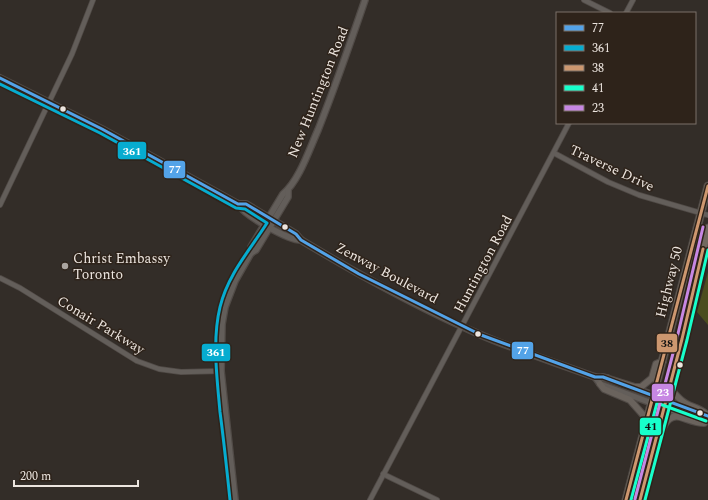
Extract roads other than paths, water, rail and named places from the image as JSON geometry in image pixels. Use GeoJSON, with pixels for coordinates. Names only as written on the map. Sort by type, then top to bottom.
{"type":"FeatureCollection","features":[{"type":"Feature","properties":{"kind":"main road","name":"Highway 50"},"geometry":{"type":"LineString","coordinates":[[626,500],[704,214],[708,186]]}},
{"type":"Feature","properties":{"kind":"main road","name":"Highway 50"},"geometry":{"type":"LineString","coordinates":[[640,500],[708,228]]}},
{"type":"Feature","properties":{"kind":"main road"},"geometry":{"type":"LineString","coordinates":[[603,377],[635,387],[641,387],[652,378],[656,364],[663,362]]}},
{"type":"Feature","properties":{"kind":"main road"},"geometry":{"type":"LineString","coordinates":[[650,463],[657,447],[663,426],[672,418],[677,416],[707,419],[703,410],[686,404],[673,392],[674,367]]}},
{"type":"Feature","properties":{"kind":"main road"},"geometry":{"type":"LineString","coordinates":[[600,384],[604,389],[633,402],[645,417],[639,440],[641,445]]}},
{"type":"Feature","properties":{"kind":"street"},"geometry":{"type":"LineString","coordinates":[[0,205],[72,54],[93,0]]}},
{"type":"Feature","properties":{"kind":"street","name":"New Huntington Road"},"geometry":{"type":"LineString","coordinates":[[235,500],[221,371],[222,324],[224,308],[235,281],[251,253],[256,250],[283,194],[288,190],[307,157],[353,38],[365,0]]}},
{"type":"Feature","properties":{"kind":"street"},"geometry":{"type":"LineString","coordinates":[[584,0],[608,12]]}},
{"type":"Feature","properties":{"kind":"street"},"geometry":{"type":"LineString","coordinates":[[627,12],[633,0]]}},
{"type":"Feature","properties":{"kind":"street","name":"Zenway Boulevard"},"geometry":{"type":"LineString","coordinates":[[0,78],[102,129],[238,204],[243,211],[292,240],[301,240]]}},
{"type":"Feature","properties":{"kind":"street","name":"Huntington Road"},"geometry":{"type":"LineString","coordinates":[[370,500],[568,124]]}},
{"type":"Feature","properties":{"kind":"street","name":"Traverse Drive"},"geometry":{"type":"LineString","coordinates":[[554,153],[634,193],[704,214]]}},
{"type":"Feature","properties":{"kind":"street","name":"Zenway Boulevard"},"geometry":{"type":"LineString","coordinates":[[238,204],[246,204],[296,234],[301,240],[359,274],[462,326],[481,335],[595,377]]}},
{"type":"Feature","properties":{"kind":"street","name":"Conair Parkway"},"geometry":{"type":"LineString","coordinates":[[0,278],[20,288],[137,361],[159,369],[181,372],[221,371]]}},
{"type":"Feature","properties":{"kind":"street"},"geometry":{"type":"LineString","coordinates":[[595,377],[603,377],[666,400],[707,419]]}},
{"type":"Feature","properties":{"kind":"street"},"geometry":{"type":"LineString","coordinates":[[595,377],[600,384],[652,404],[707,419]]}},
{"type":"Feature","properties":{"kind":"street"},"geometry":{"type":"LineString","coordinates":[[383,474],[437,500]]}},
{"type":"Feature","properties":{"kind":"place","name":"Christ Embassy Toronto"},"geometry":{"type":"Point","coordinates":[65,266]}}]}
